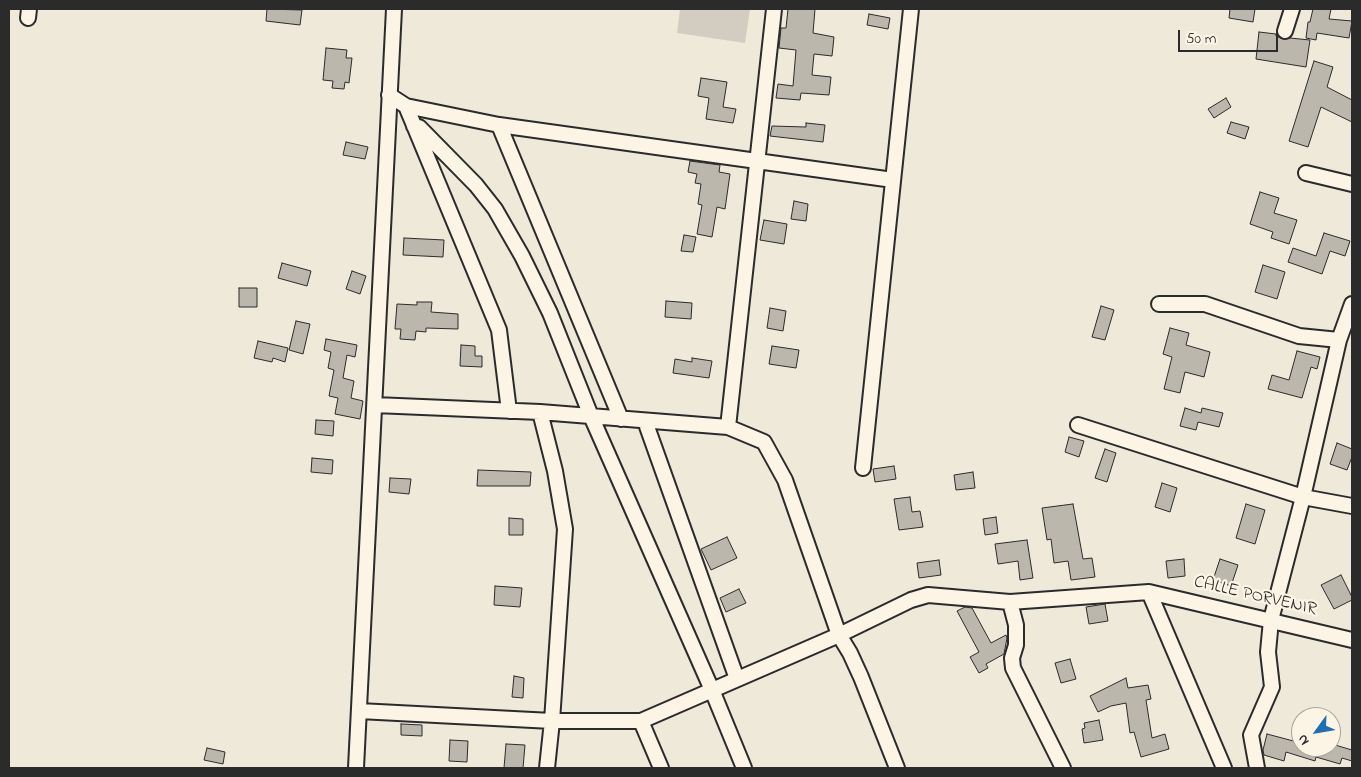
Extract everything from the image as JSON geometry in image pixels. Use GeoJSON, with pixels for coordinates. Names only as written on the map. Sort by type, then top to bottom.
{"type":"FeatureCollection","features":[{"type":"Feature","properties":{"kind":"street"},"geometry":{"type":"LineString","coordinates":[[356,768],[394,9]]}},
{"type":"Feature","properties":{"kind":"street"},"geometry":{"type":"LineString","coordinates":[[728,427],[774,9]]}},
{"type":"Feature","properties":{"kind":"street"},"geometry":{"type":"LineString","coordinates":[[863,468],[911,9]]}},
{"type":"Feature","properties":{"kind":"street"},"geometry":{"type":"LineString","coordinates":[[1285,31],[1292,9]]}},
{"type":"Feature","properties":{"kind":"street"},"geometry":{"type":"LineString","coordinates":[[389,96],[406,106],[500,125],[893,180]]}},
{"type":"Feature","properties":{"kind":"street"},"geometry":{"type":"LineString","coordinates":[[406,106],[499,330],[509,411]]}},
{"type":"Feature","properties":{"kind":"street"},"geometry":{"type":"LineString","coordinates":[[500,125],[621,419]]}},
{"type":"Feature","properties":{"kind":"street"},"geometry":{"type":"LineString","coordinates":[[414,126],[419,127],[470,179],[495,209],[522,256],[550,313],[591,416],[712,690],[744,768]]}},
{"type":"Feature","properties":{"kind":"street"},"geometry":{"type":"LineString","coordinates":[[1306,173],[1352,184]]}},
{"type":"Feature","properties":{"kind":"street"},"geometry":{"type":"LineString","coordinates":[[1160,304],[1205,304],[1299,336],[1339,340]]}},
{"type":"Feature","properties":{"kind":"street"},"geometry":{"type":"LineString","coordinates":[[1257,768],[1251,735],[1272,687],[1268,652],[1271,620],[1303,498],[1339,340],[1352,304]]}},
{"type":"Feature","properties":{"kind":"street"},"geometry":{"type":"LineString","coordinates":[[375,405],[540,412],[728,427],[764,442],[786,480],[839,635],[861,677],[897,768]]}},
{"type":"Feature","properties":{"kind":"street"},"geometry":{"type":"LineString","coordinates":[[540,412],[555,471],[565,529],[547,768]]}},
{"type":"Feature","properties":{"kind":"street"},"geometry":{"type":"LineString","coordinates":[[645,421],[737,679]]}},
{"type":"Feature","properties":{"kind":"street"},"geometry":{"type":"LineString","coordinates":[[1078,425],[1303,498],[1352,506]]}},
{"type":"Feature","properties":{"kind":"street"},"geometry":{"type":"LineString","coordinates":[[1149,592],[1224,768]]}},
{"type":"Feature","properties":{"kind":"street","name":"CALLE PORVENIR"},"geometry":{"type":"LineString","coordinates":[[641,721],[839,635],[911,600],[928,595],[1010,602],[1149,592],[1352,640]]}},
{"type":"Feature","properties":{"kind":"street"},"geometry":{"type":"LineString","coordinates":[[1010,602],[1016,625],[1016,646],[1012,658],[1013,668],[1063,768]]}},
{"type":"Feature","properties":{"kind":"street"},"geometry":{"type":"LineString","coordinates":[[358,711],[552,721],[641,721],[661,768]]}},
{"type":"Feature","properties":{"kind":"shaded area"},"geometry":{"type":"Polygon","coordinates":[[[680,9],[750,9],[745,43],[677,33],[680,9]]]}},
{"type":"Feature","properties":{"kind":"building"},"geometry":{"type":"Polygon","coordinates":[[[267,9],[302,10],[300,25],[266,21],[267,9]]]}},
{"type":"Feature","properties":{"kind":"building"},"geometry":{"type":"Polygon","coordinates":[[[788,9],[815,9],[813,33],[834,37],[832,56],[814,54],[812,75],[831,77],[829,95],[801,93],[800,100],[776,98],[778,84],[793,86],[796,50],[779,48],[781,28],[786,28],[788,9]]]}},
{"type":"Feature","properties":{"kind":"building"},"geometry":{"type":"Polygon","coordinates":[[[1230,9],[1255,9],[1253,22],[1229,18],[1230,9]]]}},
{"type":"Feature","properties":{"kind":"building"},"geometry":{"type":"Polygon","coordinates":[[[1313,9],[1331,9],[1329,19],[1352,21],[1349,38],[1317,33],[1316,40],[1306,38],[1308,22],[1310,22],[1313,9]]]}},
{"type":"Feature","properties":{"kind":"building"},"geometry":{"type":"Polygon","coordinates":[[[869,14],[890,18],[888,29],[867,25],[869,14]]]}},
{"type":"Feature","properties":{"kind":"building"},"geometry":{"type":"Polygon","coordinates":[[[1259,32],[1276,34],[1276,36],[1283,39],[1310,40],[1306,67],[1256,59],[1259,32]]]}},
{"type":"Feature","properties":{"kind":"building"},"geometry":{"type":"Polygon","coordinates":[[[326,48],[347,50],[346,58],[352,58],[349,83],[345,82],[344,89],[332,88],[333,81],[323,80],[326,48]]]}},
{"type":"Feature","properties":{"kind":"building"},"geometry":{"type":"Polygon","coordinates":[[[1314,61],[1333,67],[1327,87],[1352,100],[1352,122],[1321,107],[1308,147],[1289,141],[1314,61]]]}},
{"type":"Feature","properties":{"kind":"building"},"geometry":{"type":"Polygon","coordinates":[[[701,78],[727,82],[723,107],[736,109],[733,123],[706,119],[709,98],[698,96],[701,78]]]}},
{"type":"Feature","properties":{"kind":"building"},"geometry":{"type":"Polygon","coordinates":[[[1226,98],[1231,107],[1214,118],[1208,109],[1226,98]]]}},
{"type":"Feature","properties":{"kind":"building"},"geometry":{"type":"Polygon","coordinates":[[[1231,122],[1249,127],[1245,139],[1227,133],[1231,122]]]}},
{"type":"Feature","properties":{"kind":"building"},"geometry":{"type":"Polygon","coordinates":[[[806,123],[825,125],[823,142],[770,136],[772,126],[806,127],[806,123]]]}},
{"type":"Feature","properties":{"kind":"building"},"geometry":{"type":"Polygon","coordinates":[[[346,142],[368,147],[365,159],[343,155],[346,142]]]}},
{"type":"Feature","properties":{"kind":"building"},"geometry":{"type":"Polygon","coordinates":[[[690,161],[720,165],[719,172],[730,174],[725,209],[717,207],[712,237],[697,234],[702,205],[698,204],[701,184],[695,183],[697,174],[688,172],[690,161]]]}},
{"type":"Feature","properties":{"kind":"building"},"geometry":{"type":"Polygon","coordinates":[[[1260,192],[1279,198],[1274,213],[1297,220],[1289,244],[1271,238],[1273,232],[1250,224],[1260,192]]]}},
{"type":"Feature","properties":{"kind":"building"},"geometry":{"type":"Polygon","coordinates":[[[794,201],[808,204],[806,221],[791,219],[794,201]]]}},
{"type":"Feature","properties":{"kind":"building"},"geometry":{"type":"Polygon","coordinates":[[[764,220],[787,224],[784,244],[760,240],[764,220]]]}},
{"type":"Feature","properties":{"kind":"building"},"geometry":{"type":"Polygon","coordinates":[[[1324,233],[1350,241],[1345,256],[1330,251],[1322,274],[1288,262],[1293,248],[1316,256],[1324,233]]]}},
{"type":"Feature","properties":{"kind":"building"},"geometry":{"type":"Polygon","coordinates":[[[684,235],[696,237],[693,252],[681,251],[684,235]]]}},
{"type":"Feature","properties":{"kind":"building"},"geometry":{"type":"Polygon","coordinates":[[[404,238],[444,240],[443,257],[403,255],[404,238]]]}},
{"type":"Feature","properties":{"kind":"building"},"geometry":{"type":"Polygon","coordinates":[[[282,263],[311,271],[307,286],[278,278],[282,263]]]}},
{"type":"Feature","properties":{"kind":"building"},"geometry":{"type":"Polygon","coordinates":[[[1263,265],[1285,272],[1277,299],[1255,292],[1263,265]]]}},
{"type":"Feature","properties":{"kind":"building"},"geometry":{"type":"Polygon","coordinates":[[[352,271],[366,276],[360,294],[346,289],[352,271]]]}},
{"type":"Feature","properties":{"kind":"building"},"geometry":{"type":"Polygon","coordinates":[[[239,288],[257,288],[257,307],[239,307],[239,288]]]}},
{"type":"Feature","properties":{"kind":"building"},"geometry":{"type":"Polygon","coordinates":[[[666,301],[692,303],[691,319],[665,317],[666,301]]]}},
{"type":"Feature","properties":{"kind":"building"},"geometry":{"type":"Polygon","coordinates":[[[417,302],[432,302],[431,312],[458,314],[458,329],[426,328],[426,332],[416,331],[415,340],[400,339],[401,329],[395,329],[397,304],[417,305],[417,302]]]}},
{"type":"Feature","properties":{"kind":"building"},"geometry":{"type":"Polygon","coordinates":[[[1101,306],[1114,310],[1105,340],[1092,337],[1101,306]]]}},
{"type":"Feature","properties":{"kind":"building"},"geometry":{"type":"Polygon","coordinates":[[[770,308],[786,311],[783,331],[767,328],[770,308]]]}},
{"type":"Feature","properties":{"kind":"building"},"geometry":{"type":"Polygon","coordinates":[[[296,321],[310,324],[303,354],[289,350],[296,321]]]}},
{"type":"Feature","properties":{"kind":"building"},"geometry":{"type":"Polygon","coordinates":[[[1170,328],[1189,333],[1186,345],[1210,352],[1204,377],[1185,372],[1180,393],[1164,389],[1172,357],[1163,354],[1170,328]]]}},
{"type":"Feature","properties":{"kind":"building"},"geometry":{"type":"Polygon","coordinates":[[[326,339],[357,345],[355,357],[347,355],[343,378],[354,381],[351,398],[363,401],[360,419],[335,414],[338,398],[329,396],[334,370],[328,368],[331,352],[324,350],[326,339]]]}},
{"type":"Feature","properties":{"kind":"building"},"geometry":{"type":"Polygon","coordinates":[[[258,341],[288,348],[285,362],[273,358],[272,362],[254,358],[258,341]]]}},
{"type":"Feature","properties":{"kind":"building"},"geometry":{"type":"Polygon","coordinates":[[[461,345],[475,346],[475,356],[482,356],[482,367],[460,366],[461,345]]]}},
{"type":"Feature","properties":{"kind":"building"},"geometry":{"type":"Polygon","coordinates":[[[772,346],[799,350],[796,368],[769,364],[772,346]]]}},
{"type":"Feature","properties":{"kind":"building"},"geometry":{"type":"Polygon","coordinates":[[[1297,351],[1320,357],[1317,369],[1311,367],[1302,398],[1268,389],[1272,375],[1289,380],[1297,351]]]}},
{"type":"Feature","properties":{"kind":"building"},"geometry":{"type":"Polygon","coordinates":[[[692,358],[712,361],[709,378],[673,373],[675,359],[692,362],[692,358]]]}},
{"type":"Feature","properties":{"kind":"building"},"geometry":{"type":"Polygon","coordinates":[[[1185,408],[1201,413],[1202,408],[1223,413],[1219,427],[1198,422],[1196,430],[1180,426],[1185,408]]]}},
{"type":"Feature","properties":{"kind":"building"},"geometry":{"type":"Polygon","coordinates":[[[316,420],[334,421],[333,436],[315,434],[316,420]]]}},
{"type":"Feature","properties":{"kind":"building"},"geometry":{"type":"Polygon","coordinates":[[[1069,437],[1084,441],[1079,457],[1065,452],[1069,437]]]}},
{"type":"Feature","properties":{"kind":"building"},"geometry":{"type":"Polygon","coordinates":[[[1337,443],[1352,449],[1352,457],[1347,470],[1330,464],[1337,443]]]}},
{"type":"Feature","properties":{"kind":"building"},"geometry":{"type":"Polygon","coordinates":[[[1105,449],[1116,453],[1107,482],[1095,478],[1105,449]]]}},
{"type":"Feature","properties":{"kind":"building"},"geometry":{"type":"Polygon","coordinates":[[[312,458],[333,460],[332,474],[311,472],[312,458]]]}},
{"type":"Feature","properties":{"kind":"building"},"geometry":{"type":"Polygon","coordinates":[[[894,466],[896,479],[875,482],[873,469],[894,466]]]}},
{"type":"Feature","properties":{"kind":"building"},"geometry":{"type":"Polygon","coordinates":[[[478,470],[531,472],[530,486],[477,486],[478,470]]]}},
{"type":"Feature","properties":{"kind":"building"},"geometry":{"type":"Polygon","coordinates":[[[973,472],[975,488],[956,490],[954,475],[973,472]]]}},
{"type":"Feature","properties":{"kind":"building"},"geometry":{"type":"Polygon","coordinates":[[[390,478],[411,479],[409,494],[389,492],[390,478]]]}},
{"type":"Feature","properties":{"kind":"building"},"geometry":{"type":"Polygon","coordinates":[[[1162,483],[1177,488],[1170,512],[1155,507],[1162,483]]]}},
{"type":"Feature","properties":{"kind":"building"},"geometry":{"type":"Polygon","coordinates":[[[910,497],[912,512],[920,511],[923,527],[899,530],[894,499],[910,497]]]}},
{"type":"Feature","properties":{"kind":"building"},"geometry":{"type":"Polygon","coordinates":[[[1073,504],[1083,559],[1092,558],[1095,577],[1071,580],[1068,561],[1054,563],[1051,539],[1047,540],[1042,508],[1073,504]]]}},
{"type":"Feature","properties":{"kind":"building"},"geometry":{"type":"Polygon","coordinates":[[[1246,504],[1265,510],[1255,544],[1236,538],[1246,504]]]}},
{"type":"Feature","properties":{"kind":"building"},"geometry":{"type":"Polygon","coordinates":[[[996,517],[998,533],[985,535],[983,519],[996,517]]]}},
{"type":"Feature","properties":{"kind":"building"},"geometry":{"type":"Polygon","coordinates":[[[509,518],[523,519],[523,535],[509,535],[509,518]]]}},
{"type":"Feature","properties":{"kind":"building"},"geometry":{"type":"Polygon","coordinates":[[[727,537],[737,558],[711,570],[701,549],[727,537]]]}},
{"type":"Feature","properties":{"kind":"building"},"geometry":{"type":"Polygon","coordinates":[[[1027,540],[1033,578],[1020,580],[1018,561],[998,564],[995,544],[1027,540]]]}},
{"type":"Feature","properties":{"kind":"building"},"geometry":{"type":"Polygon","coordinates":[[[1184,559],[1185,576],[1168,578],[1166,561],[1184,559]]]}},
{"type":"Feature","properties":{"kind":"building"},"geometry":{"type":"Polygon","coordinates":[[[1220,559],[1238,565],[1231,586],[1213,580],[1220,559]]]}},
{"type":"Feature","properties":{"kind":"building"},"geometry":{"type":"Polygon","coordinates":[[[939,560],[941,575],[919,578],[917,563],[939,560]]]}},
{"type":"Feature","properties":{"kind":"building"},"geometry":{"type":"Polygon","coordinates":[[[1341,575],[1352,600],[1334,609],[1321,585],[1341,575]]]}},
{"type":"Feature","properties":{"kind":"building"},"geometry":{"type":"Polygon","coordinates":[[[495,586],[522,588],[520,607],[494,605],[495,586]]]}},
{"type":"Feature","properties":{"kind":"building"},"geometry":{"type":"Polygon","coordinates":[[[739,589],[746,603],[726,612],[720,598],[739,589]]]}},
{"type":"Feature","properties":{"kind":"building"},"geometry":{"type":"Polygon","coordinates":[[[1105,604],[1108,621],[1089,624],[1086,607],[1105,604]]]}},
{"type":"Feature","properties":{"kind":"building"},"geometry":{"type":"Polygon","coordinates":[[[965,607],[972,608],[991,643],[1006,635],[1007,638],[1004,654],[986,664],[988,668],[979,673],[970,657],[979,652],[957,611],[965,607]]]}},
{"type":"Feature","properties":{"kind":"building"},"geometry":{"type":"Polygon","coordinates":[[[1070,659],[1076,679],[1061,683],[1055,663],[1070,659]]]}},
{"type":"Feature","properties":{"kind":"building"},"geometry":{"type":"Polygon","coordinates":[[[514,676],[524,678],[523,698],[512,697],[514,676]]]}},
{"type":"Feature","properties":{"kind":"building"},"geometry":{"type":"Polygon","coordinates":[[[1126,678],[1128,688],[1148,685],[1151,699],[1146,700],[1152,738],[1165,734],[1169,749],[1141,757],[1134,732],[1130,733],[1126,703],[1111,706],[1098,712],[1090,696],[1126,678]]]}},
{"type":"Feature","properties":{"kind":"building"},"geometry":{"type":"Polygon","coordinates":[[[1099,720],[1103,740],[1084,743],[1082,729],[1085,728],[1084,723],[1099,720]]]}},
{"type":"Feature","properties":{"kind":"building"},"geometry":{"type":"Polygon","coordinates":[[[401,724],[422,725],[422,736],[401,735],[401,724]]]}},
{"type":"Feature","properties":{"kind":"building"},"geometry":{"type":"Polygon","coordinates":[[[1267,734],[1291,740],[1291,754],[1286,752],[1284,761],[1264,755],[1263,750],[1267,734]]]}},
{"type":"Feature","properties":{"kind":"building"},"geometry":{"type":"Polygon","coordinates":[[[450,740],[468,741],[467,762],[449,761],[450,740]]]}},
{"type":"Feature","properties":{"kind":"building"},"geometry":{"type":"Polygon","coordinates":[[[506,744],[525,745],[523,768],[504,768],[506,744]]]}},
{"type":"Feature","properties":{"kind":"building"},"geometry":{"type":"Polygon","coordinates":[[[1341,747],[1352,750],[1352,761],[1342,758],[1340,764],[1316,757],[1341,757],[1341,747]]]}},
{"type":"Feature","properties":{"kind":"building"},"geometry":{"type":"Polygon","coordinates":[[[207,748],[225,752],[223,764],[204,760],[207,748]]]}},
{"type":"Feature","properties":{"kind":"building"},"geometry":{"type":"Polygon","coordinates":[[[1302,757],[1316,757],[1315,761],[1302,757]]]}}]}
